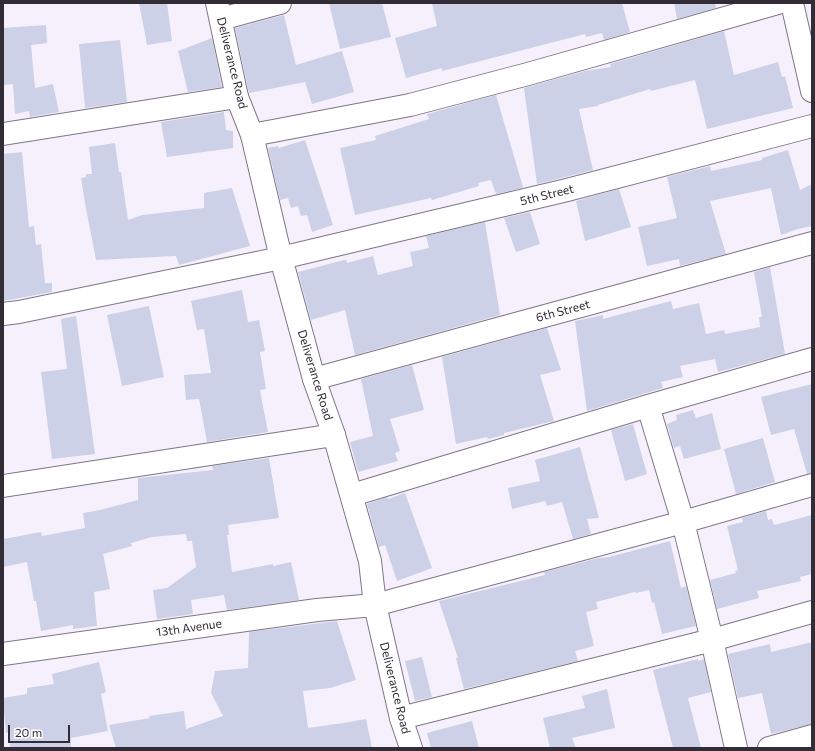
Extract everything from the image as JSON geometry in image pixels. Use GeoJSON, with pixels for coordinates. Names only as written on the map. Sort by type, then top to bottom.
{"type":"FeatureCollection","features":[{"type":"Feature","properties":{"kind":"street"},"geometry":{"type":"LineString","coordinates":[[219,11],[280,3]]}},
{"type":"Feature","properties":{"kind":"street"},"geometry":{"type":"LineString","coordinates":[[252,135],[410,105],[528,74],[778,3]]}},
{"type":"Feature","properties":{"kind":"street"},"geometry":{"type":"LineString","coordinates":[[792,3],[812,91]]}},
{"type":"Feature","properties":{"kind":"street","name":"Deliverance Road"},"geometry":{"type":"LineString","coordinates":[[219,11],[238,97],[252,135],[281,258],[314,379],[334,434],[370,561],[375,605],[401,718],[411,748]]}},
{"type":"Feature","properties":{"kind":"street"},"geometry":{"type":"LineString","coordinates":[[3,134],[238,97]]}},
{"type":"Feature","properties":{"kind":"street","name":"5th Street"},"geometry":{"type":"LineString","coordinates":[[3,314],[281,258],[567,190],[812,126]]}},
{"type":"Feature","properties":{"kind":"street","name":"6th Street"},"geometry":{"type":"LineString","coordinates":[[314,379],[812,244]]}},
{"type":"Feature","properties":{"kind":"street"},"geometry":{"type":"LineString","coordinates":[[352,495],[648,406],[812,360]]}},
{"type":"Feature","properties":{"kind":"street"},"geometry":{"type":"LineString","coordinates":[[648,406],[683,522],[712,640],[736,748]]}},
{"type":"Feature","properties":{"kind":"street"},"geometry":{"type":"LineString","coordinates":[[3,486],[334,434]]}},
{"type":"Feature","properties":{"kind":"street","name":"13th Avenue"},"geometry":{"type":"LineString","coordinates":[[3,654],[317,610],[375,605],[683,522],[812,485]]}},
{"type":"Feature","properties":{"kind":"street"},"geometry":{"type":"LineString","coordinates":[[401,718],[712,640],[812,612]]}},
{"type":"Feature","properties":{"kind":"street"},"geometry":{"type":"LineString","coordinates":[[769,748],[812,736]]}},
{"type":"Feature","properties":{"kind":"building"},"geometry":{"type":"Polygon","coordinates":[[[139,3],[167,3],[172,41],[147,45],[139,3]]]}},
{"type":"Feature","properties":{"kind":"building"},"geometry":{"type":"Polygon","coordinates":[[[329,3],[382,3],[391,37],[340,49],[329,3]]]}},
{"type":"Feature","properties":{"kind":"building"},"geometry":{"type":"Polygon","coordinates":[[[432,3],[622,3],[630,32],[604,40],[602,33],[586,37],[585,34],[442,71],[442,68],[406,78],[395,38],[437,26],[432,3]]]}},
{"type":"Feature","properties":{"kind":"building"},"geometry":{"type":"Polygon","coordinates":[[[674,3],[715,3],[716,8],[677,19],[674,3]]]}},
{"type":"Feature","properties":{"kind":"building"},"geometry":{"type":"Polygon","coordinates":[[[284,15],[296,65],[342,51],[354,92],[312,104],[305,82],[249,93],[235,28],[284,15]]]}},
{"type":"Feature","properties":{"kind":"building"},"geometry":{"type":"Polygon","coordinates":[[[46,25],[47,43],[31,45],[35,88],[53,84],[59,112],[30,117],[29,111],[15,114],[13,84],[3,85],[3,28],[46,25]]]}},
{"type":"Feature","properties":{"kind":"building"},"geometry":{"type":"Polygon","coordinates":[[[724,31],[734,75],[778,62],[782,77],[785,76],[793,108],[707,129],[695,80],[651,91],[650,89],[598,106],[579,109],[593,170],[537,184],[524,88],[585,71],[611,67],[610,64],[724,31]]]}},
{"type":"Feature","properties":{"kind":"building"},"geometry":{"type":"Polygon","coordinates":[[[212,38],[222,87],[188,92],[178,51],[212,38]]]}},
{"type":"Feature","properties":{"kind":"building"},"geometry":{"type":"Polygon","coordinates":[[[120,40],[127,102],[85,108],[79,44],[120,40]]]}},
{"type":"Feature","properties":{"kind":"building"},"geometry":{"type":"Polygon","coordinates":[[[496,95],[523,187],[522,188],[496,194],[491,180],[478,183],[479,186],[432,200],[431,198],[355,215],[340,148],[376,140],[375,136],[429,119],[427,114],[496,95]]]}},
{"type":"Feature","properties":{"kind":"building"},"geometry":{"type":"Polygon","coordinates":[[[224,112],[226,130],[233,131],[233,148],[167,157],[161,122],[224,112]]]}},
{"type":"Feature","properties":{"kind":"building"},"geometry":{"type":"Polygon","coordinates":[[[305,140],[333,225],[312,232],[307,215],[301,216],[298,206],[291,208],[288,198],[280,200],[268,148],[278,146],[279,148],[305,140]]]}},
{"type":"Feature","properties":{"kind":"building"},"geometry":{"type":"Polygon","coordinates":[[[115,143],[128,220],[142,215],[204,208],[204,193],[232,188],[250,246],[179,265],[176,256],[96,260],[81,178],[86,177],[86,174],[92,174],[89,147],[115,143]]]}},
{"type":"Feature","properties":{"kind":"building"},"geometry":{"type":"Polygon","coordinates":[[[788,150],[800,190],[812,184],[812,226],[781,235],[771,188],[710,201],[726,254],[680,266],[679,259],[647,266],[638,227],[677,218],[667,177],[710,166],[711,171],[762,160],[762,158],[788,150]]]}},
{"type":"Feature","properties":{"kind":"building"},"geometry":{"type":"Polygon","coordinates":[[[22,152],[29,227],[34,226],[36,245],[41,244],[45,283],[52,283],[52,292],[3,301],[3,154],[22,152]]]}},
{"type":"Feature","properties":{"kind":"building"},"geometry":{"type":"Polygon","coordinates":[[[619,189],[631,227],[585,241],[576,201],[619,189]]]}},
{"type":"Feature","properties":{"kind":"building"},"geometry":{"type":"Polygon","coordinates":[[[530,212],[540,244],[516,252],[504,218],[530,212]]]}},
{"type":"Feature","properties":{"kind":"building"},"geometry":{"type":"Polygon","coordinates":[[[485,222],[500,315],[355,355],[345,310],[311,320],[298,272],[344,260],[346,260],[347,263],[373,256],[378,275],[413,266],[410,252],[429,248],[426,236],[485,222]]]}},
{"type":"Feature","properties":{"kind":"building"},"geometry":{"type":"Polygon","coordinates":[[[770,267],[785,354],[718,372],[715,359],[680,366],[683,377],[661,382],[663,388],[587,411],[575,321],[603,315],[603,319],[671,301],[673,309],[699,303],[706,334],[724,330],[725,334],[760,327],[759,317],[762,317],[754,272],[770,267]]]}},
{"type":"Feature","properties":{"kind":"building"},"geometry":{"type":"Polygon","coordinates":[[[242,290],[248,322],[259,320],[265,351],[260,352],[266,389],[260,390],[268,432],[207,442],[199,399],[186,400],[184,375],[211,373],[204,329],[197,330],[191,301],[242,290]]]}},
{"type":"Feature","properties":{"kind":"building"},"geometry":{"type":"Polygon","coordinates":[[[149,306],[164,377],[122,386],[107,315],[149,306]]]}},
{"type":"Feature","properties":{"kind":"building"},"geometry":{"type":"Polygon","coordinates":[[[76,316],[95,454],[52,459],[41,372],[67,369],[61,319],[76,316]]]}},
{"type":"Feature","properties":{"kind":"building"},"geometry":{"type":"Polygon","coordinates":[[[547,328],[561,370],[540,375],[554,421],[504,433],[504,435],[488,439],[487,437],[456,444],[442,357],[547,328]]]}},
{"type":"Feature","properties":{"kind":"building"},"geometry":{"type":"Polygon","coordinates":[[[412,365],[424,410],[390,419],[400,451],[395,453],[398,461],[358,472],[350,442],[373,436],[361,379],[412,365]]]}},
{"type":"Feature","properties":{"kind":"building"},"geometry":{"type":"Polygon","coordinates":[[[812,384],[812,473],[807,474],[794,429],[771,435],[761,397],[812,384]]]}},
{"type":"Feature","properties":{"kind":"building"},"geometry":{"type":"Polygon","coordinates":[[[693,410],[696,418],[712,413],[721,449],[684,459],[680,446],[674,448],[667,424],[677,420],[676,415],[693,410]]]}},
{"type":"Feature","properties":{"kind":"building"},"geometry":{"type":"Polygon","coordinates":[[[633,424],[647,474],[625,481],[611,430],[633,424]]]}},
{"type":"Feature","properties":{"kind":"building"},"geometry":{"type":"Polygon","coordinates":[[[763,438],[775,482],[736,494],[724,449],[763,438]]]}},
{"type":"Feature","properties":{"kind":"building"},"geometry":{"type":"Polygon","coordinates":[[[580,447],[599,518],[587,519],[591,534],[573,539],[562,502],[547,506],[545,501],[512,509],[508,488],[540,481],[535,460],[580,447]]]}},
{"type":"Feature","properties":{"kind":"building"},"geometry":{"type":"Polygon","coordinates":[[[269,458],[279,518],[228,525],[229,535],[227,535],[232,572],[291,562],[299,600],[227,610],[224,595],[191,600],[193,614],[157,619],[153,590],[167,588],[196,567],[192,541],[187,541],[186,534],[152,537],[131,543],[132,546],[103,554],[110,589],[94,592],[97,626],[73,629],[73,625],[41,631],[27,562],[3,567],[3,539],[41,532],[42,536],[85,528],[83,513],[138,500],[138,478],[213,470],[212,466],[269,458]]]}},
{"type":"Feature","properties":{"kind":"building"},"geometry":{"type":"Polygon","coordinates":[[[405,493],[432,568],[397,581],[385,545],[379,547],[367,504],[405,493]]]}},
{"type":"Feature","properties":{"kind":"building"},"geometry":{"type":"Polygon","coordinates":[[[766,511],[768,520],[772,519],[774,525],[812,515],[812,574],[800,577],[801,581],[757,591],[759,598],[717,609],[710,580],[736,573],[735,571],[738,570],[727,526],[743,522],[742,518],[766,511]]]}},
{"type":"Feature","properties":{"kind":"building"},"geometry":{"type":"Polygon","coordinates":[[[670,541],[681,588],[686,586],[696,626],[662,634],[654,602],[652,603],[649,590],[596,602],[598,609],[586,612],[594,646],[575,651],[578,661],[464,689],[456,658],[458,658],[439,601],[545,575],[544,572],[670,541]]]}},
{"type":"Feature","properties":{"kind":"building"},"geometry":{"type":"Polygon","coordinates":[[[337,621],[356,680],[330,688],[303,691],[308,728],[366,719],[372,748],[116,748],[109,725],[150,718],[149,716],[184,711],[186,729],[223,716],[211,693],[215,671],[248,668],[249,632],[337,621]]]}},
{"type":"Feature","properties":{"kind":"building"},"geometry":{"type":"Polygon","coordinates":[[[812,642],[812,724],[771,734],[762,693],[738,698],[728,654],[770,644],[771,652],[812,642]]]}},
{"type":"Feature","properties":{"kind":"building"},"geometry":{"type":"Polygon","coordinates":[[[422,657],[432,697],[415,701],[405,661],[422,657]]]}},
{"type":"Feature","properties":{"kind":"building"},"geometry":{"type":"Polygon","coordinates":[[[698,659],[698,661],[704,659],[711,692],[688,698],[701,748],[673,748],[653,670],[698,659]]]}},
{"type":"Feature","properties":{"kind":"building"},"geometry":{"type":"Polygon","coordinates":[[[99,662],[106,692],[101,694],[108,731],[71,738],[71,748],[10,748],[9,732],[6,733],[3,698],[27,694],[27,688],[54,684],[52,674],[99,662]]]}},
{"type":"Feature","properties":{"kind":"building"},"geometry":{"type":"Polygon","coordinates":[[[607,689],[615,728],[572,738],[576,748],[550,748],[543,718],[585,708],[582,696],[607,689]]]}},
{"type":"Feature","properties":{"kind":"building"},"geometry":{"type":"Polygon","coordinates":[[[472,721],[479,748],[431,748],[427,733],[472,721]]]}}]}
